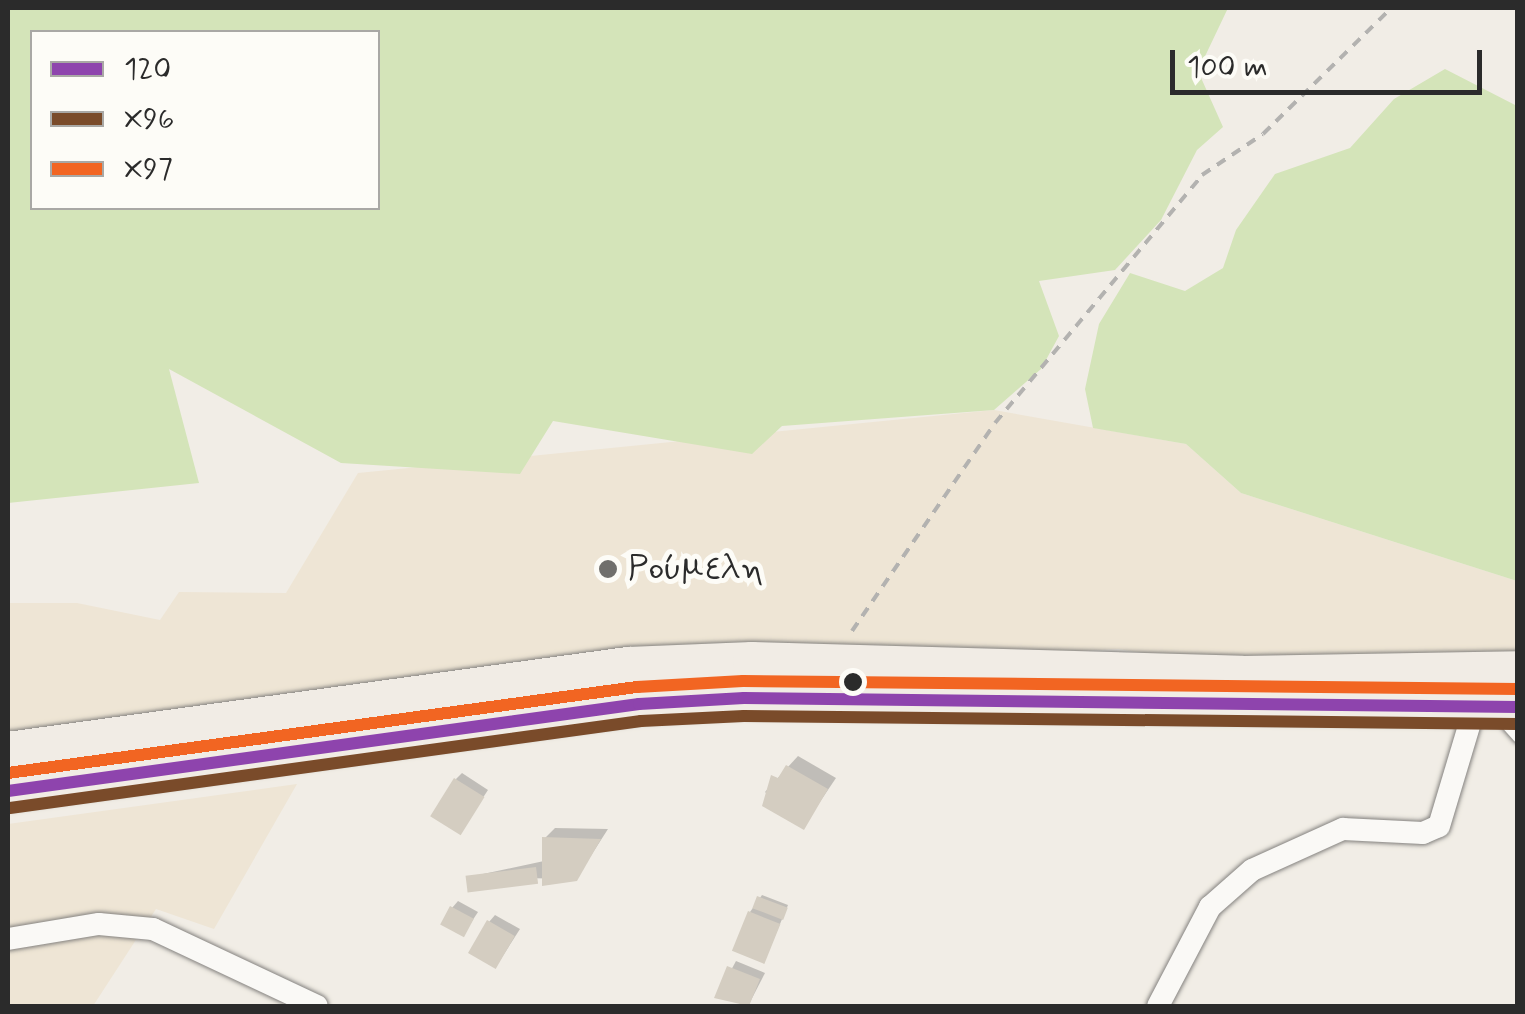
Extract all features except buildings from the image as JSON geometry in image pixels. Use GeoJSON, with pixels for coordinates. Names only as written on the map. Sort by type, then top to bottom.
{"type":"FeatureCollection","features":[{"type":"Feature","properties":{"kind":"main road"},"geometry":{"type":"LineString","coordinates":[[8,752],[628,666],[752,661],[1242,674],[1518,670]]}},
{"type":"Feature","properties":{"kind":"main road"},"geometry":{"type":"LineString","coordinates":[[8,791],[639,704],[744,698],[1495,708]]}},
{"type":"Feature","properties":{"kind":"street"},"geometry":{"type":"LineString","coordinates":[[1158,1006],[1210,907],[1252,870],[1343,829],[1422,833],[1439,826],[1495,708]]}},
{"type":"Feature","properties":{"kind":"street"},"geometry":{"type":"LineString","coordinates":[[8,939],[100,924],[153,930],[317,1006]]}},
{"type":"Feature","properties":{"kind":"lane"},"geometry":{"type":"LineString","coordinates":[[1495,708],[1518,737]]}},
{"type":"Feature","properties":{"kind":"path"},"geometry":{"type":"LineString","coordinates":[[852,631],[995,423],[1202,175],[1263,134],[1390,8]]}},
{"type":"Feature","properties":{"kind":"shaded area"},"geometry":{"type":"Polygon","coordinates":[[[994,410],[1186,444],[1241,493],[1517,581],[1518,662],[1190,661],[1118,649],[1043,653],[723,643],[8,738],[8,603],[77,603],[160,620],[179,592],[286,593],[358,473],[994,410]]]}},
{"type":"Feature","properties":{"kind":"shaded area"},"geometry":{"type":"Polygon","coordinates":[[[297,784],[214,929],[156,909],[93,1006],[8,1006],[8,824],[297,784]]]}},
{"type":"Feature","properties":{"kind":"green space"},"geometry":{"type":"Polygon","coordinates":[[[8,8],[1228,8],[1198,71],[1223,127],[1197,150],[1161,220],[1115,270],[1039,281],[1059,336],[1041,369],[994,410],[782,426],[752,454],[553,421],[520,474],[341,463],[169,369],[199,483],[8,503],[8,8]]]}},
{"type":"Feature","properties":{"kind":"green space"},"geometry":{"type":"Polygon","coordinates":[[[1445,69],[1517,106],[1517,581],[1241,493],[1186,444],[1093,428],[1085,389],[1099,324],[1130,273],[1185,291],[1223,268],[1236,230],[1275,174],[1350,148],[1394,99],[1445,69]]]}},
{"type":"Feature","properties":{"kind":"transit line","name":"X97"},"geometry":{"type":"LineString","coordinates":[[8,773],[637,687],[743,681],[1518,689]]}},
{"type":"Feature","properties":{"kind":"transit line","name":"120"},"geometry":{"type":"LineString","coordinates":[[8,791],[639,704],[744,698],[1518,707]]}},
{"type":"Feature","properties":{"kind":"transit line","name":"Χ96"},"geometry":{"type":"LineString","coordinates":[[10,808],[641,721],[744,716],[1518,724]]}},
{"type":"Feature","properties":{"kind":"place","name":"Ρούμελη"},"geometry":{"type":"Point","coordinates":[608,569]}}]}
